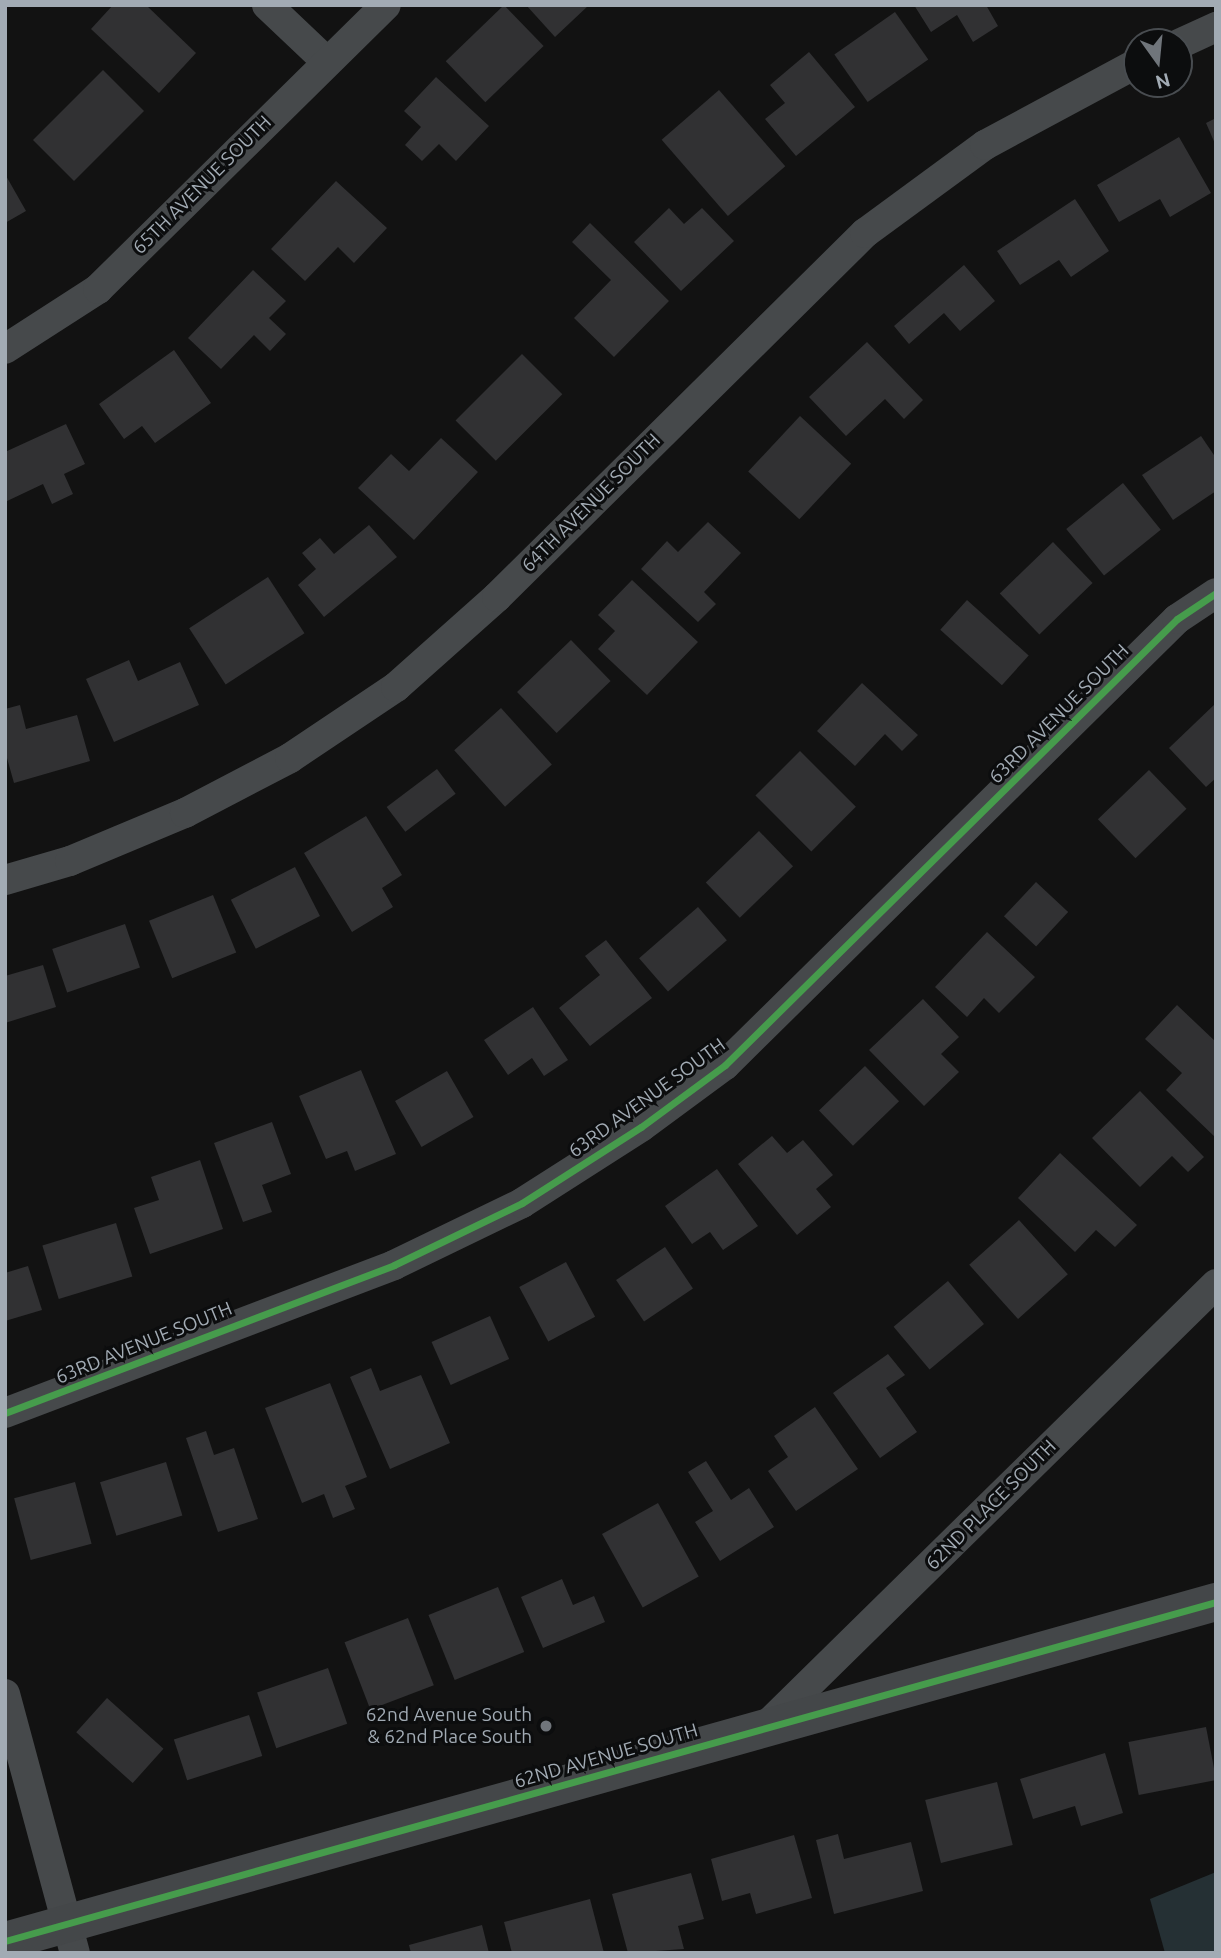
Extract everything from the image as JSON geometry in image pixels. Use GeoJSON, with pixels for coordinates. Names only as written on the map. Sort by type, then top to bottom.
{"type":"FeatureCollection","features":[{"type":"Feature","properties":{"kind":"street"},"geometry":{"type":"LineString","coordinates":[[267,5],[327,62]]}},
{"type":"Feature","properties":{"kind":"street","name":"65TH AVENUE SOUTH"},"geometry":{"type":"LineString","coordinates":[[5,349],[98,289],[386,5]]}},
{"type":"Feature","properties":{"kind":"street"},"geometry":{"type":"LineString","coordinates":[[1193,38],[1216,27]]}},
{"type":"Feature","properties":{"kind":"street","name":"64TH AVENUE SOUTH"},"geometry":{"type":"LineString","coordinates":[[5,880],[70,861],[185,813],[290,758],[396,687],[498,597],[865,233],[985,145],[1123,71]]}},
{"type":"Feature","properties":{"kind":"street","name":"63RD AVENUE SOUTH"},"geometry":{"type":"LineString","coordinates":[[5,1413],[394,1265],[522,1203],[641,1127],[725,1065],[1177,619],[1216,593]]}},
{"type":"Feature","properties":{"kind":"street","name":"62ND PLACE SOUTH"},"geometry":{"type":"LineString","coordinates":[[765,1727],[1216,1284]]}},
{"type":"Feature","properties":{"kind":"street","name":"62ND AVENUE SOUTH"},"geometry":{"type":"LineString","coordinates":[[5,1941],[71,1939],[765,1727],[1216,1602]]}},
{"type":"Feature","properties":{"kind":"street"},"geometry":{"type":"LineString","coordinates":[[5,1694],[71,1939]]}},
{"type":"Feature","properties":{"kind":"shaded area"},"geometry":{"type":"Polygon","coordinates":[[[1216,1872],[1216,1953],[1165,1953],[1150,1899],[1216,1872]]]}},
{"type":"Feature","properties":{"kind":"building"},"geometry":{"type":"Polygon","coordinates":[[[113,5],[146,5],[196,53],[159,93],[91,29],[113,5]]]}},
{"type":"Feature","properties":{"kind":"building"},"geometry":{"type":"Polygon","coordinates":[[[504,5],[544,46],[485,102],[446,61],[504,5]]]}},
{"type":"Feature","properties":{"kind":"building"},"geometry":{"type":"Polygon","coordinates":[[[526,5],[589,5],[555,37],[526,5]]]}},
{"type":"Feature","properties":{"kind":"building"},"geometry":{"type":"Polygon","coordinates":[[[914,5],[986,5],[998,26],[973,42],[957,15],[931,32],[914,5]]]}},
{"type":"Feature","properties":{"kind":"building"},"geometry":{"type":"Polygon","coordinates":[[[895,12],[928,60],[868,102],[834,54],[895,12]]]}},
{"type":"Feature","properties":{"kind":"building"},"geometry":{"type":"Polygon","coordinates":[[[809,52],[855,107],[796,156],[765,119],[785,103],[770,85],[809,52]]]}},
{"type":"Feature","properties":{"kind":"building"},"geometry":{"type":"Polygon","coordinates":[[[103,70],[144,111],[74,181],[33,140],[103,70]]]}},
{"type":"Feature","properties":{"kind":"building"},"geometry":{"type":"Polygon","coordinates":[[[436,77],[489,126],[456,161],[439,144],[422,161],[405,145],[421,127],[404,111],[436,77]]]}},
{"type":"Feature","properties":{"kind":"building"},"geometry":{"type":"Polygon","coordinates":[[[719,90],[785,166],[728,216],[662,140],[719,90]]]}},
{"type":"Feature","properties":{"kind":"building"},"geometry":{"type":"Polygon","coordinates":[[[1216,118],[1216,146],[1206,123],[1216,118]]]}},
{"type":"Feature","properties":{"kind":"building"},"geometry":{"type":"Polygon","coordinates":[[[1179,137],[1211,193],[1170,217],[1160,199],[1119,222],[1097,185],[1179,137]]]}},
{"type":"Feature","properties":{"kind":"building"},"geometry":{"type":"Polygon","coordinates":[[[5,174],[26,211],[5,223],[5,174]]]}},
{"type":"Feature","properties":{"kind":"building"},"geometry":{"type":"Polygon","coordinates":[[[336,181],[387,228],[354,263],[338,247],[305,281],[271,249],[336,181]]]}},
{"type":"Feature","properties":{"kind":"building"},"geometry":{"type":"Polygon","coordinates":[[[1075,199],[1109,251],[1071,277],[1059,260],[1020,285],[997,251],[1075,199]]]}},
{"type":"Feature","properties":{"kind":"building"},"geometry":{"type":"Polygon","coordinates":[[[669,208],[684,224],[702,208],[734,241],[681,291],[634,242],[669,208]]]}},
{"type":"Feature","properties":{"kind":"building"},"geometry":{"type":"Polygon","coordinates":[[[590,223],[669,301],[614,357],[574,318],[611,280],[572,242],[590,223]]]}},
{"type":"Feature","properties":{"kind":"building"},"geometry":{"type":"Polygon","coordinates":[[[964,265],[995,301],[960,331],[944,313],[909,344],[894,326],[964,265]]]}},
{"type":"Feature","properties":{"kind":"building"},"geometry":{"type":"Polygon","coordinates":[[[253,270],[286,301],[269,318],[286,334],[270,351],[254,335],[221,369],[188,338],[253,270]]]}},
{"type":"Feature","properties":{"kind":"building"},"geometry":{"type":"Polygon","coordinates":[[[867,342],[923,400],[904,419],[885,399],[846,436],[809,397],[867,342]]]}},
{"type":"Feature","properties":{"kind":"building"},"geometry":{"type":"Polygon","coordinates":[[[174,350],[211,403],[155,443],[142,426],[124,439],[99,404],[174,350]]]}},
{"type":"Feature","properties":{"kind":"building"},"geometry":{"type":"Polygon","coordinates":[[[522,354],[562,394],[496,461],[456,420],[522,354]]]}},
{"type":"Feature","properties":{"kind":"building"},"geometry":{"type":"Polygon","coordinates":[[[800,416],[851,464],[799,519],[748,472],[800,416]]]}},
{"type":"Feature","properties":{"kind":"building"},"geometry":{"type":"Polygon","coordinates":[[[66,424],[85,464],[64,474],[73,494],[52,504],[43,484],[5,502],[5,452],[66,424]]]}},
{"type":"Feature","properties":{"kind":"building"},"geometry":{"type":"Polygon","coordinates":[[[1201,436],[1216,458],[1216,491],[1173,520],[1142,475],[1201,436]]]}},
{"type":"Feature","properties":{"kind":"building"},"geometry":{"type":"Polygon","coordinates":[[[441,438],[478,472],[414,540],[358,488],[391,454],[409,471],[441,438]]]}},
{"type":"Feature","properties":{"kind":"building"},"geometry":{"type":"Polygon","coordinates":[[[1123,483],[1161,530],[1104,576],[1066,529],[1123,483]]]}},
{"type":"Feature","properties":{"kind":"building"},"geometry":{"type":"Polygon","coordinates":[[[708,522],[741,553],[704,592],[716,604],[698,622],[641,569],[667,541],[678,552],[708,522]]]}},
{"type":"Feature","properties":{"kind":"building"},"geometry":{"type":"Polygon","coordinates":[[[369,525],[397,557],[324,617],[298,585],[316,569],[302,553],[320,538],[334,554],[369,525]]]}},
{"type":"Feature","properties":{"kind":"building"},"geometry":{"type":"Polygon","coordinates":[[[1053,542],[1093,583],[1039,634],[1000,593],[1053,542]]]}},
{"type":"Feature","properties":{"kind":"building"},"geometry":{"type":"Polygon","coordinates":[[[268,577],[304,633],[226,684],[189,628],[268,577]]]}},
{"type":"Feature","properties":{"kind":"building"},"geometry":{"type":"Polygon","coordinates":[[[632,580],[698,642],[647,695],[598,649],[615,631],[598,615],[632,580]]]}},
{"type":"Feature","properties":{"kind":"building"},"geometry":{"type":"Polygon","coordinates":[[[967,600],[1029,656],[1002,685],[940,630],[967,600]]]}},
{"type":"Feature","properties":{"kind":"building"},"geometry":{"type":"Polygon","coordinates":[[[571,640],[611,681],[557,733],[517,692],[571,640]]]}},
{"type":"Feature","properties":{"kind":"building"},"geometry":{"type":"Polygon","coordinates":[[[129,660],[138,681],[180,662],[199,705],[114,742],[86,679],[129,660]]]}},
{"type":"Feature","properties":{"kind":"building"},"geometry":{"type":"Polygon","coordinates":[[[862,683],[918,735],[902,751],[885,734],[855,766],[817,731],[862,683]]]}},
{"type":"Feature","properties":{"kind":"building"},"geometry":{"type":"Polygon","coordinates":[[[1216,703],[1216,778],[1206,787],[1169,748],[1216,703]]]}},
{"type":"Feature","properties":{"kind":"building"},"geometry":{"type":"Polygon","coordinates":[[[20,705],[26,729],[77,715],[90,761],[14,783],[5,751],[5,709],[20,705]]]}},
{"type":"Feature","properties":{"kind":"building"},"geometry":{"type":"Polygon","coordinates":[[[501,708],[552,764],[505,807],[454,750],[501,708]]]}},
{"type":"Feature","properties":{"kind":"building"},"geometry":{"type":"Polygon","coordinates":[[[800,751],[856,807],[811,851],[755,796],[800,751]]]}},
{"type":"Feature","properties":{"kind":"building"},"geometry":{"type":"Polygon","coordinates":[[[437,769],[456,794],[405,832],[387,807],[437,769]]]}},
{"type":"Feature","properties":{"kind":"building"},"geometry":{"type":"Polygon","coordinates":[[[1149,770],[1187,809],[1135,858],[1098,819],[1149,770]]]}},
{"type":"Feature","properties":{"kind":"building"},"geometry":{"type":"Polygon","coordinates":[[[366,816],[402,875],[382,888],[393,907],[352,932],[304,853],[366,816]]]}},
{"type":"Feature","properties":{"kind":"building"},"geometry":{"type":"Polygon","coordinates":[[[759,831],[793,866],[740,918],[706,882],[759,831]]]}},
{"type":"Feature","properties":{"kind":"building"},"geometry":{"type":"Polygon","coordinates":[[[295,867],[320,916],[256,949],[231,900],[295,867]]]}},
{"type":"Feature","properties":{"kind":"building"},"geometry":{"type":"Polygon","coordinates":[[[1036,882],[1068,912],[1036,946],[1004,916],[1036,882]]]}},
{"type":"Feature","properties":{"kind":"building"},"geometry":{"type":"Polygon","coordinates":[[[213,895],[236,952],[172,978],[149,921],[213,895]]]}},
{"type":"Feature","properties":{"kind":"building"},"geometry":{"type":"Polygon","coordinates":[[[698,907],[727,940],[668,991],[639,958],[698,907]]]}},
{"type":"Feature","properties":{"kind":"building"},"geometry":{"type":"Polygon","coordinates":[[[125,924],[140,967],[67,993],[52,949],[125,924]]]}},
{"type":"Feature","properties":{"kind":"building"},"geometry":{"type":"Polygon","coordinates":[[[987,932],[1035,977],[999,1013],[984,998],[967,1017],[935,987],[987,932]]]}},
{"type":"Feature","properties":{"kind":"building"},"geometry":{"type":"Polygon","coordinates":[[[606,940],[652,998],[590,1046],[559,1008],[600,975],[585,956],[606,940]]]}},
{"type":"Feature","properties":{"kind":"building"},"geometry":{"type":"Polygon","coordinates":[[[43,965],[56,1007],[5,1023],[5,976],[43,965]]]}},
{"type":"Feature","properties":{"kind":"building"},"geometry":{"type":"Polygon","coordinates":[[[923,999],[959,1037],[941,1054],[959,1072],[924,1106],[869,1050],[923,999]]]}},
{"type":"Feature","properties":{"kind":"building"},"geometry":{"type":"Polygon","coordinates":[[[1177,1005],[1216,1042],[1216,1138],[1166,1090],[1182,1073],[1145,1039],[1177,1005]]]}},
{"type":"Feature","properties":{"kind":"building"},"geometry":{"type":"Polygon","coordinates":[[[533,1007],[568,1060],[544,1076],[532,1058],[508,1075],[484,1040],[533,1007]]]}},
{"type":"Feature","properties":{"kind":"building"},"geometry":{"type":"Polygon","coordinates":[[[865,1066],[899,1101],[853,1146],[819,1110],[865,1066]]]}},
{"type":"Feature","properties":{"kind":"building"},"geometry":{"type":"Polygon","coordinates":[[[361,1070],[396,1154],[355,1171],[347,1151],[326,1159],[299,1096],[361,1070]]]}},
{"type":"Feature","properties":{"kind":"building"},"geometry":{"type":"Polygon","coordinates":[[[447,1071],[474,1117],[422,1147],[395,1101],[447,1071]]]}},
{"type":"Feature","properties":{"kind":"building"},"geometry":{"type":"Polygon","coordinates":[[[1140,1091],[1204,1157],[1188,1172],[1172,1156],[1140,1187],[1092,1138],[1140,1091]]]}},
{"type":"Feature","properties":{"kind":"building"},"geometry":{"type":"Polygon","coordinates":[[[272,1122],[291,1174],[262,1185],[272,1212],[243,1222],[214,1143],[272,1122]]]}},
{"type":"Feature","properties":{"kind":"building"},"geometry":{"type":"Polygon","coordinates":[[[772,1136],[787,1153],[803,1140],[833,1175],[816,1189],[831,1207],[797,1235],[738,1164],[772,1136]]]}},
{"type":"Feature","properties":{"kind":"building"},"geometry":{"type":"Polygon","coordinates":[[[1060,1153],[1137,1225],[1115,1247],[1096,1230],[1075,1252],[1018,1198],[1060,1153]]]}},
{"type":"Feature","properties":{"kind":"building"},"geometry":{"type":"Polygon","coordinates":[[[200,1160],[223,1229],[150,1254],[134,1208],[159,1200],[151,1177],[200,1160]]]}},
{"type":"Feature","properties":{"kind":"building"},"geometry":{"type":"Polygon","coordinates":[[[717,1169],[758,1226],[723,1250],[710,1232],[692,1244],[665,1206],[717,1169]]]}},
{"type":"Feature","properties":{"kind":"building"},"geometry":{"type":"Polygon","coordinates":[[[1019,1220],[1068,1274],[1018,1319],[969,1265],[1019,1220]]]}},
{"type":"Feature","properties":{"kind":"building"},"geometry":{"type":"Polygon","coordinates":[[[116,1223],[132,1277],[59,1299],[42,1246],[116,1223]]]}},
{"type":"Feature","properties":{"kind":"building"},"geometry":{"type":"Polygon","coordinates":[[[665,1247],[693,1288],[644,1321],[616,1280],[665,1247]]]}},
{"type":"Feature","properties":{"kind":"building"},"geometry":{"type":"Polygon","coordinates":[[[566,1262],[595,1317],[548,1342],[519,1287],[566,1262]]]}},
{"type":"Feature","properties":{"kind":"building"},"geometry":{"type":"Polygon","coordinates":[[[28,1266],[42,1310],[5,1321],[5,1273],[28,1266]]]}},
{"type":"Feature","properties":{"kind":"building"},"geometry":{"type":"Polygon","coordinates":[[[948,1281],[984,1324],[930,1370],[894,1327],[948,1281]]]}},
{"type":"Feature","properties":{"kind":"building"},"geometry":{"type":"Polygon","coordinates":[[[490,1316],[509,1359],[451,1385],[432,1342],[490,1316]]]}},
{"type":"Feature","properties":{"kind":"building"},"geometry":{"type":"Polygon","coordinates":[[[888,1354],[905,1375],[886,1388],[917,1432],[880,1458],[833,1393],[888,1354]]]}},
{"type":"Feature","properties":{"kind":"building"},"geometry":{"type":"Polygon","coordinates":[[[371,1368],[380,1391],[421,1375],[450,1443],[390,1469],[350,1377],[371,1368]]]}},
{"type":"Feature","properties":{"kind":"building"},"geometry":{"type":"Polygon","coordinates":[[[330,1383],[367,1477],[345,1486],[355,1509],[333,1518],[324,1494],[302,1503],[265,1408],[330,1383]]]}},
{"type":"Feature","properties":{"kind":"building"},"geometry":{"type":"Polygon","coordinates":[[[815,1407],[858,1469],[796,1511],[768,1471],[788,1457],[774,1436],[815,1407]]]}},
{"type":"Feature","properties":{"kind":"building"},"geometry":{"type":"Polygon","coordinates":[[[206,1431],[214,1455],[234,1448],[258,1519],[218,1532],[186,1438],[206,1431]]]}},
{"type":"Feature","properties":{"kind":"building"},"geometry":{"type":"Polygon","coordinates":[[[706,1461],[731,1500],[749,1488],[774,1527],[720,1561],[695,1522],[713,1511],[688,1472],[706,1461]]]}},
{"type":"Feature","properties":{"kind":"building"},"geometry":{"type":"Polygon","coordinates":[[[166,1462],[182,1516],[116,1536],[100,1482],[166,1462]]]}},
{"type":"Feature","properties":{"kind":"building"},"geometry":{"type":"Polygon","coordinates":[[[75,1482],[92,1544],[31,1560],[14,1498],[75,1482]]]}},
{"type":"Feature","properties":{"kind":"building"},"geometry":{"type":"Polygon","coordinates":[[[658,1503],[699,1576],[643,1607],[602,1534],[658,1503]]]}},
{"type":"Feature","properties":{"kind":"building"},"geometry":{"type":"Polygon","coordinates":[[[562,1579],[573,1605],[594,1596],[605,1622],[543,1648],[521,1597],[562,1579]]]}},
{"type":"Feature","properties":{"kind":"building"},"geometry":{"type":"Polygon","coordinates":[[[498,1587],[524,1652],[455,1680],[428,1615],[498,1587]]]}},
{"type":"Feature","properties":{"kind":"building"},"geometry":{"type":"Polygon","coordinates":[[[408,1618],[434,1685],[370,1710],[345,1642],[408,1618]]]}},
{"type":"Feature","properties":{"kind":"building"},"geometry":{"type":"Polygon","coordinates":[[[328,1668],[347,1724],[276,1748],[257,1692],[328,1668]]]}},
{"type":"Feature","properties":{"kind":"building"},"geometry":{"type":"Polygon","coordinates":[[[107,1698],[163,1749],[133,1783],[76,1732],[107,1698]]]}},
{"type":"Feature","properties":{"kind":"building"},"geometry":{"type":"Polygon","coordinates":[[[249,1715],[262,1756],[187,1780],[174,1739],[249,1715]]]}},
{"type":"Feature","properties":{"kind":"building"},"geometry":{"type":"Polygon","coordinates":[[[1206,1727],[1216,1780],[1139,1795],[1128,1742],[1206,1727]]]}},
{"type":"Feature","properties":{"kind":"building"},"geometry":{"type":"Polygon","coordinates":[[[1105,1753],[1123,1813],[1081,1826],[1075,1806],[1033,1819],[1020,1779],[1105,1753]]]}},
{"type":"Feature","properties":{"kind":"building"},"geometry":{"type":"Polygon","coordinates":[[[997,1782],[1013,1845],[941,1863],[925,1800],[997,1782]]]}},
{"type":"Feature","properties":{"kind":"building"},"geometry":{"type":"Polygon","coordinates":[[[838,1834],[844,1859],[911,1842],[923,1891],[834,1914],[816,1840],[838,1834]]]}},
{"type":"Feature","properties":{"kind":"building"},"geometry":{"type":"Polygon","coordinates":[[[794,1835],[812,1898],[756,1914],[750,1893],[722,1901],[711,1859],[794,1835]]]}},
{"type":"Feature","properties":{"kind":"building"},"geometry":{"type":"Polygon","coordinates":[[[691,1873],[704,1919],[678,1926],[684,1949],[628,1953],[612,1894],[691,1873]]]}},
{"type":"Feature","properties":{"kind":"building"},"geometry":{"type":"Polygon","coordinates":[[[590,1899],[604,1953],[512,1953],[504,1922],[590,1899]]]}},
{"type":"Feature","properties":{"kind":"building"},"geometry":{"type":"Polygon","coordinates":[[[482,1925],[489,1953],[411,1953],[409,1945],[482,1925]]]}},
{"type":"Feature","properties":{"kind":"cycle path"},"geometry":{"type":"LineString","coordinates":[[5,1413],[394,1265],[522,1203],[641,1127],[725,1065],[1177,619],[1216,593]]}},
{"type":"Feature","properties":{"kind":"cycle path"},"geometry":{"type":"LineString","coordinates":[[5,1941],[1216,1602]]}},
{"type":"Feature","properties":{"kind":"place","name":"62nd Avenue South & 62nd Place South"},"geometry":{"type":"Point","coordinates":[546,1726]}}]}
